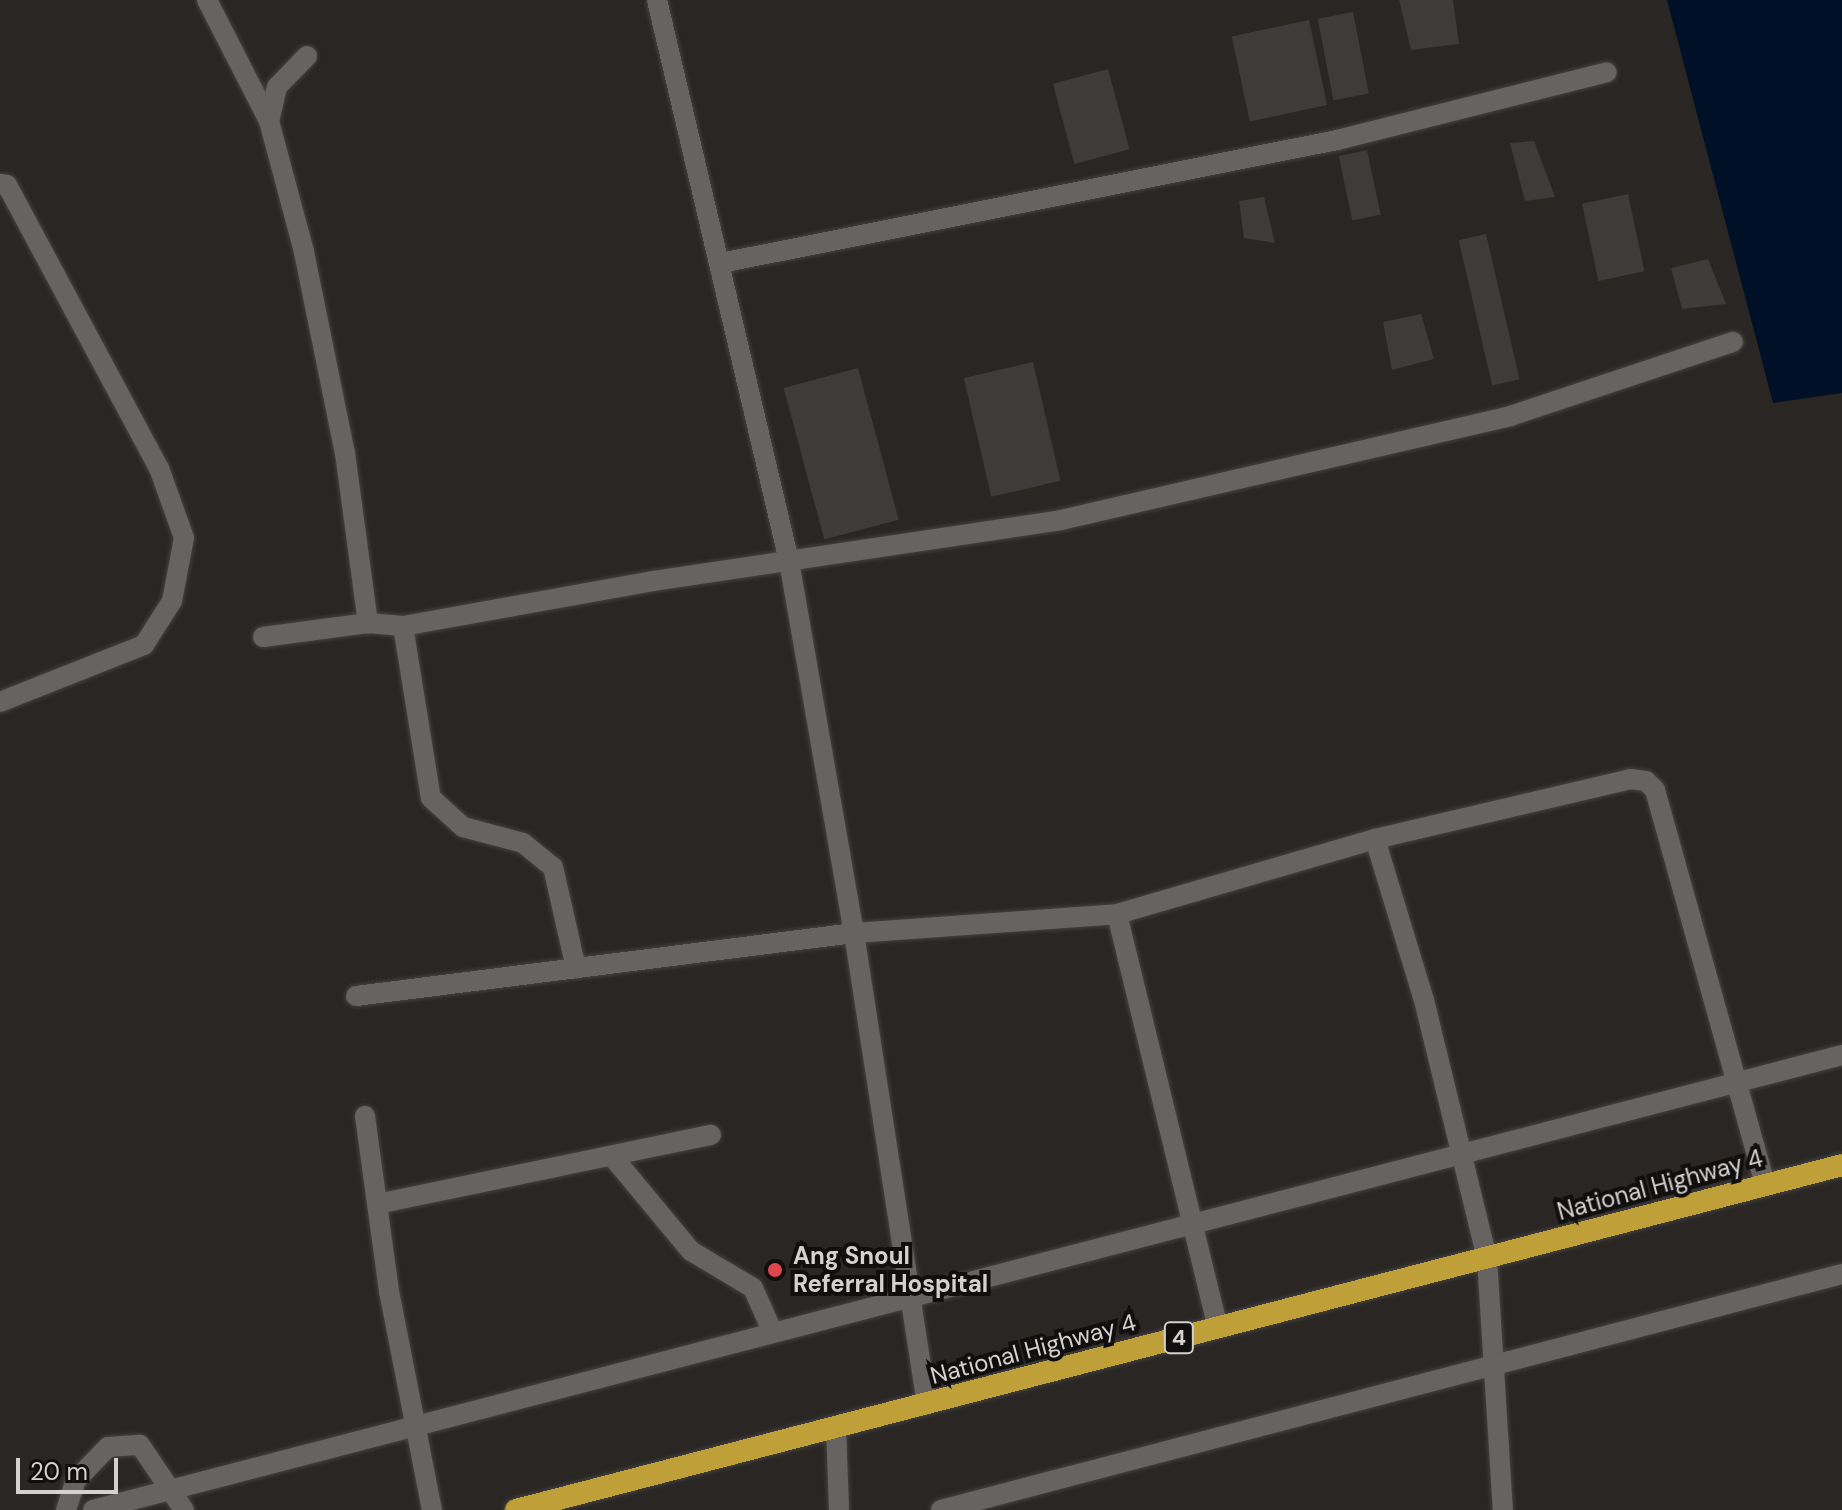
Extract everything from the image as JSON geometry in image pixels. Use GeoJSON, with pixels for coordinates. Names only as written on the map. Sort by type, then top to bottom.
{"type":"FeatureCollection","features":[{"type":"Feature","properties":{"kind":"highway","name":"National Highway 4"},"geometry":{"type":"LineString","coordinates":[[516,1510],[1842,1165]]}},
{"type":"Feature","properties":{"kind":"street"},"geometry":{"type":"LineString","coordinates":[[207,0],[269,121],[304,252],[345,453],[368,623]]}},
{"type":"Feature","properties":{"kind":"street"},"geometry":{"type":"LineString","coordinates":[[657,0],[789,561],[854,933],[927,1403]]}},
{"type":"Feature","properties":{"kind":"street"},"geometry":{"type":"LineString","coordinates":[[269,121],[277,87],[307,56]]}},
{"type":"Feature","properties":{"kind":"street"},"geometry":{"type":"LineString","coordinates":[[721,263],[1321,143],[1607,72]]}},
{"type":"Feature","properties":{"kind":"street"},"geometry":{"type":"LineString","coordinates":[[0,184],[7,185],[159,468],[184,538],[172,601],[144,645],[0,702]]}},
{"type":"Feature","properties":{"kind":"street"},"geometry":{"type":"LineString","coordinates":[[263,637],[368,623],[403,626],[789,561],[1061,520],[1495,420],[1733,342]]}},
{"type":"Feature","properties":{"kind":"street"},"geometry":{"type":"LineString","coordinates":[[403,626],[431,798],[463,827],[523,843],[553,867],[576,968]]}},
{"type":"Feature","properties":{"kind":"street"},"geometry":{"type":"LineString","coordinates":[[356,996],[854,933],[1117,914],[1375,839],[1630,779],[1646,781],[1655,790],[1765,1185]]}},
{"type":"Feature","properties":{"kind":"street"},"geometry":{"type":"LineString","coordinates":[[1375,839],[1424,1000],[1487,1258],[1503,1510]]}},
{"type":"Feature","properties":{"kind":"street"},"geometry":{"type":"LineString","coordinates":[[1117,914],[1218,1328]]}},
{"type":"Feature","properties":{"kind":"street"},"geometry":{"type":"LineString","coordinates":[[93,1510],[1842,1055]]}},
{"type":"Feature","properties":{"kind":"street"},"geometry":{"type":"LineString","coordinates":[[365,1116],[377,1204],[432,1510]]}},
{"type":"Feature","properties":{"kind":"street"},"geometry":{"type":"LineString","coordinates":[[377,1204],[711,1135]]}},
{"type":"Feature","properties":{"kind":"street"},"geometry":{"type":"LineString","coordinates":[[612,1156],[691,1251],[753,1288],[773,1333]]}},
{"type":"Feature","properties":{"kind":"street"},"geometry":{"type":"LineString","coordinates":[[941,1510],[1842,1274]]}},
{"type":"Feature","properties":{"kind":"street"},"geometry":{"type":"LineString","coordinates":[[836,1427],[839,1510]]}},
{"type":"Feature","properties":{"kind":"street"},"geometry":{"type":"LineString","coordinates":[[66,1510],[76,1480],[108,1447],[140,1445],[184,1510]]}},
{"type":"Feature","properties":{"kind":"water"},"geometry":{"type":"Polygon","coordinates":[[[1667,0],[1842,0],[1842,393],[1773,403],[1667,0]]]}},
{"type":"Feature","properties":{"kind":"building"},"geometry":{"type":"Polygon","coordinates":[[[1399,0],[1453,0],[1459,44],[1411,50],[1399,0]]]}},
{"type":"Feature","properties":{"kind":"building"},"geometry":{"type":"Polygon","coordinates":[[[1353,12],[1369,93],[1333,100],[1318,19],[1353,12]]]}},
{"type":"Feature","properties":{"kind":"building"},"geometry":{"type":"Polygon","coordinates":[[[1309,20],[1327,105],[1250,122],[1232,36],[1309,20]]]}},
{"type":"Feature","properties":{"kind":"building"},"geometry":{"type":"Polygon","coordinates":[[[1108,69],[1129,149],[1074,164],[1053,84],[1108,69]]]}},
{"type":"Feature","properties":{"kind":"building"},"geometry":{"type":"Polygon","coordinates":[[[1534,141],[1555,197],[1525,201],[1510,143],[1534,141]]]}},
{"type":"Feature","properties":{"kind":"building"},"geometry":{"type":"Polygon","coordinates":[[[1367,150],[1381,215],[1352,221],[1339,156],[1367,150]]]}},
{"type":"Feature","properties":{"kind":"building"},"geometry":{"type":"Polygon","coordinates":[[[1628,194],[1644,271],[1598,281],[1582,204],[1628,194]]]}},
{"type":"Feature","properties":{"kind":"building"},"geometry":{"type":"Polygon","coordinates":[[[1264,197],[1275,243],[1244,238],[1239,201],[1264,197]]]}},
{"type":"Feature","properties":{"kind":"building"},"geometry":{"type":"Polygon","coordinates":[[[1486,234],[1520,379],[1492,385],[1459,240],[1486,234]]]}},
{"type":"Feature","properties":{"kind":"building"},"geometry":{"type":"Polygon","coordinates":[[[1708,259],[1726,304],[1682,309],[1671,268],[1708,259]]]}},
{"type":"Feature","properties":{"kind":"building"},"geometry":{"type":"Polygon","coordinates":[[[1421,314],[1434,359],[1392,370],[1383,322],[1421,314]]]}},
{"type":"Feature","properties":{"kind":"building"},"geometry":{"type":"Polygon","coordinates":[[[1033,362],[1060,481],[991,497],[964,378],[1033,362]]]}},
{"type":"Feature","properties":{"kind":"building"},"geometry":{"type":"Polygon","coordinates":[[[858,368],[899,520],[824,540],[784,388],[858,368]]]}},
{"type":"Feature","properties":{"kind":"place","name":"Ang Snoul Referral Hospital"},"geometry":{"type":"Point","coordinates":[775,1270]}}]}
